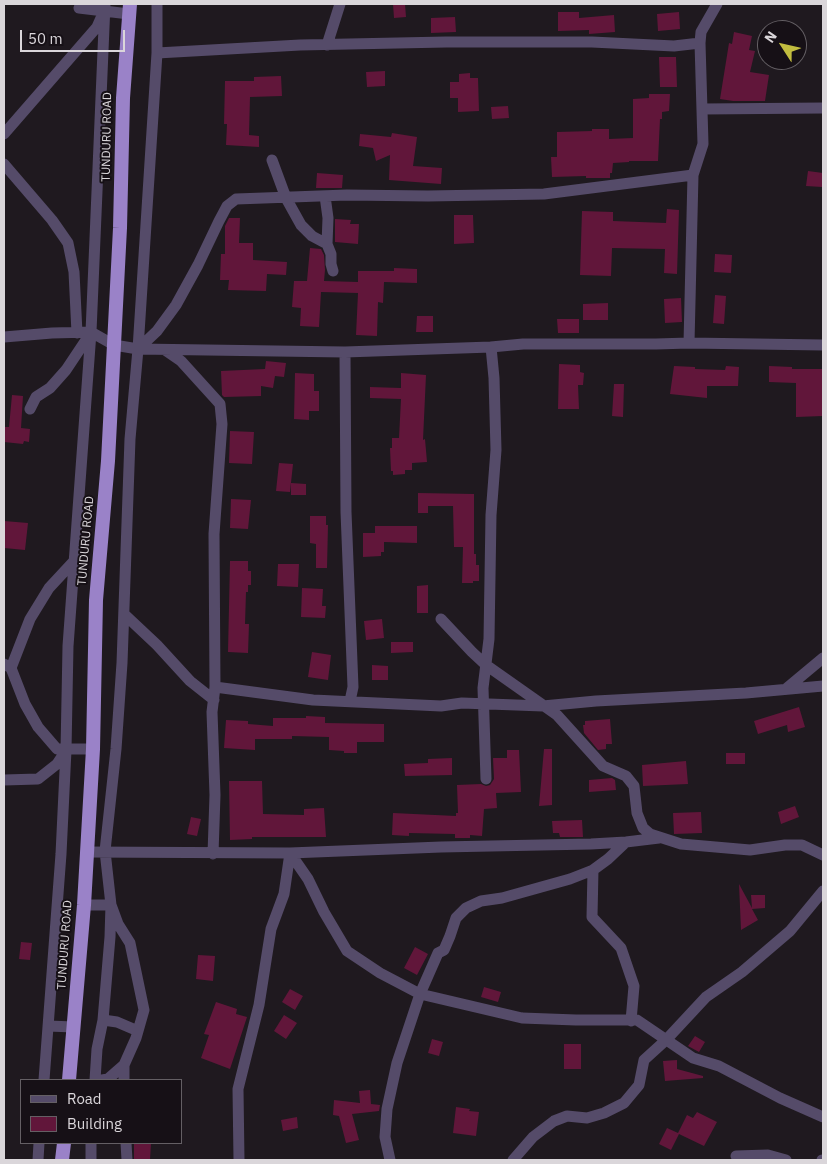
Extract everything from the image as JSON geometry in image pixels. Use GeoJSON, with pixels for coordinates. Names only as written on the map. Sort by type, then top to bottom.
{"type":"FeatureCollection","features":[{"type":"Feature","properties":{"kind":"highway","name":"TUNDURU ROAD"},"geometry":{"type":"LineString","coordinates":[[69,1079],[84,905],[92,749],[96,600],[108,461],[120,228],[123,98],[129,9]]}},
{"type":"Feature","properties":{"kind":"highway"},"geometry":{"type":"LineString","coordinates":[[62,1160],[64,1144]]}},
{"type":"Feature","properties":{"kind":"street"},"geometry":{"type":"LineString","coordinates":[[95,1079],[97,1049],[103,1020],[111,905],[105,851],[116,748],[124,614],[130,439],[158,53],[157,4]]}},
{"type":"Feature","properties":{"kind":"street"},"geometry":{"type":"LineString","coordinates":[[327,44],[340,4]]}},
{"type":"Feature","properties":{"kind":"street"},"geometry":{"type":"LineString","coordinates":[[688,343],[693,175],[702,144],[700,43],[701,32],[716,4]]}},
{"type":"Feature","properties":{"kind":"street"},"geometry":{"type":"LineString","coordinates":[[79,8],[129,9]]}},
{"type":"Feature","properties":{"kind":"street"},"geometry":{"type":"LineString","coordinates":[[4,134],[98,27],[104,8]]}},
{"type":"Feature","properties":{"kind":"street"},"geometry":{"type":"LineString","coordinates":[[44,1079],[61,854],[68,646],[91,332],[104,8]]}},
{"type":"Feature","properties":{"kind":"street"},"geometry":{"type":"LineString","coordinates":[[158,53],[327,44],[592,42],[674,46],[700,43]]}},
{"type":"Feature","properties":{"kind":"street"},"geometry":{"type":"LineString","coordinates":[[702,109],[823,108]]}},
{"type":"Feature","properties":{"kind":"street"},"geometry":{"type":"LineString","coordinates":[[272,160],[286,198],[301,225],[312,236],[328,244]]}},
{"type":"Feature","properties":{"kind":"street"},"geometry":{"type":"LineString","coordinates":[[4,164],[52,220],[68,243],[74,272],[78,333]]}},
{"type":"Feature","properties":{"kind":"street"},"geometry":{"type":"LineString","coordinates":[[138,349],[157,331],[176,306],[227,206],[236,199],[325,196],[544,194],[693,175]]}},
{"type":"Feature","properties":{"kind":"street"},"geometry":{"type":"LineString","coordinates":[[325,196],[328,218],[328,244],[331,254],[330,264],[333,271]]}},
{"type":"Feature","properties":{"kind":"street"},"geometry":{"type":"LineString","coordinates":[[30,410],[36,397],[50,388],[66,370],[91,332]]}},
{"type":"Feature","properties":{"kind":"street"},"geometry":{"type":"LineString","coordinates":[[4,336],[91,332],[114,345],[138,349],[345,352],[491,347],[523,344],[640,345],[688,343],[823,345]]}},
{"type":"Feature","properties":{"kind":"street"},"geometry":{"type":"LineString","coordinates":[[486,779],[483,688],[489,639],[491,515],[496,450],[491,347]]}},
{"type":"Feature","properties":{"kind":"street"},"geometry":{"type":"LineString","coordinates":[[165,349],[181,361],[220,404],[222,424],[214,534],[215,687],[212,712],[215,795],[214,854]]}},
{"type":"Feature","properties":{"kind":"street"},"geometry":{"type":"LineString","coordinates":[[345,352],[346,512],[353,687],[350,701]]}},
{"type":"Feature","properties":{"kind":"street"},"geometry":{"type":"LineString","coordinates":[[75,560],[49,588],[30,619],[7,666],[38,727],[57,749],[92,749]]}},
{"type":"Feature","properties":{"kind":"street"},"geometry":{"type":"LineString","coordinates":[[124,614],[190,681],[214,700]]}},
{"type":"Feature","properties":{"kind":"street"},"geometry":{"type":"LineString","coordinates":[[441,619],[486,665],[542,706],[550,709],[566,724],[603,766],[626,776],[634,786],[637,813],[643,828],[650,834],[681,844],[750,850],[785,845],[802,845],[823,855]]}},
{"type":"Feature","properties":{"kind":"street"},"geometry":{"type":"LineString","coordinates":[[787,688],[823,658]]}},
{"type":"Feature","properties":{"kind":"street"},"geometry":{"type":"LineString","coordinates":[[215,687],[313,700],[399,705],[441,706],[462,703],[484,703],[542,706],[596,701],[746,693],[823,686]]}},
{"type":"Feature","properties":{"kind":"street"},"geometry":{"type":"LineString","coordinates":[[4,780],[38,779],[57,764],[66,750]]}},
{"type":"Feature","properties":{"kind":"street"},"geometry":{"type":"LineString","coordinates":[[86,852],[290,853],[441,846],[626,842],[659,838]]}},
{"type":"Feature","properties":{"kind":"street"},"geometry":{"type":"LineString","coordinates":[[390,1160],[385,1137],[386,1109],[397,1062],[420,994],[438,954],[444,950],[456,918],[466,908],[481,901],[502,898],[570,879],[593,870],[626,842]]}},
{"type":"Feature","properties":{"kind":"street"},"geometry":{"type":"LineString","coordinates":[[290,853],[308,879],[324,912],[347,951],[380,973],[420,994],[522,1018],[637,1020],[693,1058],[719,1066],[780,1098],[823,1117]]}},
{"type":"Feature","properties":{"kind":"street"},"geometry":{"type":"LineString","coordinates":[[239,1160],[238,1089],[259,1005],[271,929],[284,894],[290,853]]}},
{"type":"Feature","properties":{"kind":"street"},"geometry":{"type":"LineString","coordinates":[[593,870],[592,917],[622,948],[634,986],[631,1020]]}},
{"type":"Feature","properties":{"kind":"street"},"geometry":{"type":"LineString","coordinates":[[512,1160],[533,1137],[554,1122],[567,1116],[588,1118],[604,1113],[624,1103],[639,1085],[644,1060],[666,1040],[706,997],[742,972],[790,931],[823,891]]}},
{"type":"Feature","properties":{"kind":"street"},"geometry":{"type":"LineString","coordinates":[[84,905],[111,905]]}},
{"type":"Feature","properties":{"kind":"street"},"geometry":{"type":"LineString","coordinates":[[111,905],[118,924],[130,943],[144,1010],[138,1031],[124,1065],[124,1079]]}},
{"type":"Feature","properties":{"kind":"street"},"geometry":{"type":"LineString","coordinates":[[103,1020],[117,1022],[138,1031]]}},
{"type":"Feature","properties":{"kind":"street"},"geometry":{"type":"LineString","coordinates":[[48,1026],[74,1027]]}},
{"type":"Feature","properties":{"kind":"street"},"geometry":{"type":"LineString","coordinates":[[108,1079],[124,1065]]}},
{"type":"Feature","properties":{"kind":"street"},"geometry":{"type":"LineString","coordinates":[[38,1160],[39,1144]]}},
{"type":"Feature","properties":{"kind":"street"},"geometry":{"type":"LineString","coordinates":[[91,1144],[91,1160]]}},
{"type":"Feature","properties":{"kind":"street"},"geometry":{"type":"LineString","coordinates":[[126,1144],[127,1160]]}},
{"type":"Feature","properties":{"kind":"street"},"geometry":{"type":"LineString","coordinates":[[736,1156],[768,1155],[786,1160]]}},
{"type":"Feature","properties":{"kind":"building"},"geometry":{"type":"Polygon","coordinates":[[[393,4],[405,4],[406,17],[394,18],[393,4]]]}},
{"type":"Feature","properties":{"kind":"building"},"geometry":{"type":"Polygon","coordinates":[[[558,12],[579,12],[579,18],[614,15],[615,32],[589,34],[589,30],[558,31],[558,12]]]}},
{"type":"Feature","properties":{"kind":"building"},"geometry":{"type":"Polygon","coordinates":[[[679,12],[680,29],[658,31],[657,14],[679,12]]]}},
{"type":"Feature","properties":{"kind":"building"},"geometry":{"type":"Polygon","coordinates":[[[455,17],[456,32],[431,33],[431,18],[455,17]]]}},
{"type":"Feature","properties":{"kind":"building"},"geometry":{"type":"Polygon","coordinates":[[[734,32],[752,36],[749,50],[755,51],[750,72],[769,75],[765,101],[720,99],[729,43],[732,44],[734,32]]]}},
{"type":"Feature","properties":{"kind":"building"},"geometry":{"type":"Polygon","coordinates":[[[659,57],[676,57],[677,87],[660,87],[659,57]]]}},
{"type":"Feature","properties":{"kind":"building"},"geometry":{"type":"Polygon","coordinates":[[[385,71],[385,86],[367,87],[366,72],[385,71]]]}},
{"type":"Feature","properties":{"kind":"building"},"geometry":{"type":"Polygon","coordinates":[[[470,73],[470,78],[478,78],[479,111],[458,112],[458,98],[450,98],[450,82],[459,82],[459,74],[470,73]]]}},
{"type":"Feature","properties":{"kind":"building"},"geometry":{"type":"Polygon","coordinates":[[[281,76],[282,96],[250,97],[249,135],[259,136],[259,147],[226,145],[227,124],[224,124],[225,81],[254,81],[254,77],[281,76]]]}},
{"type":"Feature","properties":{"kind":"building"},"geometry":{"type":"Polygon","coordinates":[[[649,94],[670,94],[669,111],[662,112],[662,119],[660,119],[658,161],[613,163],[610,178],[586,178],[586,176],[552,177],[551,157],[557,157],[557,132],[609,129],[609,139],[633,138],[633,99],[649,98],[649,94]]]}},
{"type":"Feature","properties":{"kind":"building"},"geometry":{"type":"Polygon","coordinates":[[[508,106],[509,118],[492,119],[491,107],[508,106]]]}},
{"type":"Feature","properties":{"kind":"building"},"geometry":{"type":"Polygon","coordinates":[[[392,133],[417,137],[413,166],[442,168],[441,184],[389,180],[390,155],[376,161],[373,148],[359,146],[360,134],[391,137],[392,133]]]}},
{"type":"Feature","properties":{"kind":"building"},"geometry":{"type":"Polygon","coordinates":[[[808,171],[823,173],[822,187],[806,186],[808,171]]]}},
{"type":"Feature","properties":{"kind":"building"},"geometry":{"type":"Polygon","coordinates":[[[317,173],[343,175],[342,188],[316,188],[317,173]]]}},
{"type":"Feature","properties":{"kind":"building"},"geometry":{"type":"Polygon","coordinates":[[[667,209],[679,210],[677,274],[664,273],[665,249],[612,248],[611,276],[580,275],[582,211],[613,212],[613,221],[666,223],[667,209]]]}},
{"type":"Feature","properties":{"kind":"building"},"geometry":{"type":"Polygon","coordinates":[[[454,215],[473,215],[474,243],[454,244],[454,215]]]}},
{"type":"Feature","properties":{"kind":"building"},"geometry":{"type":"Polygon","coordinates":[[[229,218],[240,218],[239,243],[253,243],[253,260],[287,262],[286,275],[267,274],[266,291],[228,290],[229,280],[220,280],[221,254],[225,254],[225,226],[229,218]]]}},
{"type":"Feature","properties":{"kind":"building"},"geometry":{"type":"Polygon","coordinates":[[[335,219],[351,220],[350,224],[359,224],[358,244],[335,242],[335,219]]]}},
{"type":"Feature","properties":{"kind":"building"},"geometry":{"type":"Polygon","coordinates":[[[310,248],[321,249],[324,255],[324,281],[358,282],[358,271],[394,271],[394,268],[417,269],[417,283],[384,282],[383,303],[378,302],[377,336],[356,335],[358,293],[321,292],[319,327],[300,326],[301,308],[292,307],[294,281],[307,281],[310,248]]]}},
{"type":"Feature","properties":{"kind":"building"},"geometry":{"type":"Polygon","coordinates":[[[715,254],[732,255],[731,273],[714,272],[715,254]]]}},
{"type":"Feature","properties":{"kind":"building"},"geometry":{"type":"Polygon","coordinates":[[[715,295],[726,296],[724,324],[713,323],[715,295]]]}},
{"type":"Feature","properties":{"kind":"building"},"geometry":{"type":"Polygon","coordinates":[[[681,298],[682,322],[665,323],[664,299],[681,298]]]}},
{"type":"Feature","properties":{"kind":"building"},"geometry":{"type":"Polygon","coordinates":[[[608,303],[608,320],[583,320],[583,304],[608,303]]]}},
{"type":"Feature","properties":{"kind":"building"},"geometry":{"type":"Polygon","coordinates":[[[417,316],[433,316],[433,332],[416,332],[417,316]]]}},
{"type":"Feature","properties":{"kind":"building"},"geometry":{"type":"Polygon","coordinates":[[[557,319],[579,319],[579,333],[558,333],[557,319]]]}},
{"type":"Feature","properties":{"kind":"building"},"geometry":{"type":"Polygon","coordinates":[[[266,361],[286,363],[284,377],[275,376],[273,388],[261,386],[261,396],[224,397],[222,395],[221,371],[265,369],[266,361]]]}},
{"type":"Feature","properties":{"kind":"building"},"geometry":{"type":"Polygon","coordinates":[[[559,364],[580,365],[580,372],[584,373],[583,385],[578,385],[579,409],[558,409],[559,364]]]}},
{"type":"Feature","properties":{"kind":"building"},"geometry":{"type":"Polygon","coordinates":[[[674,366],[725,370],[726,366],[739,367],[738,386],[707,386],[707,398],[670,394],[674,366]]]}},
{"type":"Feature","properties":{"kind":"building"},"geometry":{"type":"Polygon","coordinates":[[[769,366],[792,367],[792,369],[823,369],[823,416],[796,417],[796,383],[769,382],[769,366]]]}},
{"type":"Feature","properties":{"kind":"building"},"geometry":{"type":"Polygon","coordinates":[[[295,373],[314,374],[314,391],[319,391],[319,411],[309,411],[309,420],[294,419],[295,373]]]}},
{"type":"Feature","properties":{"kind":"building"},"geometry":{"type":"Polygon","coordinates":[[[401,373],[426,375],[423,440],[425,439],[427,462],[412,463],[412,470],[405,470],[405,474],[393,475],[393,471],[391,471],[390,448],[392,448],[392,438],[399,438],[401,399],[370,398],[370,387],[401,388],[401,373]]]}},
{"type":"Feature","properties":{"kind":"building"},"geometry":{"type":"Polygon","coordinates":[[[614,384],[624,384],[623,417],[612,416],[614,384]]]}},
{"type":"Feature","properties":{"kind":"building"},"geometry":{"type":"Polygon","coordinates":[[[12,395],[23,396],[21,428],[30,429],[29,442],[24,441],[23,444],[4,442],[4,427],[9,427],[12,395]]]}},
{"type":"Feature","properties":{"kind":"building"},"geometry":{"type":"Polygon","coordinates":[[[230,431],[254,432],[252,464],[229,463],[230,431]]]}},
{"type":"Feature","properties":{"kind":"building"},"geometry":{"type":"Polygon","coordinates":[[[279,463],[293,464],[290,492],[276,491],[279,463]]]}},
{"type":"Feature","properties":{"kind":"building"},"geometry":{"type":"Polygon","coordinates":[[[291,483],[306,484],[306,495],[291,495],[291,483]]]}},
{"type":"Feature","properties":{"kind":"building"},"geometry":{"type":"Polygon","coordinates":[[[418,493],[474,494],[474,554],[476,554],[476,565],[479,565],[479,581],[462,583],[463,547],[454,547],[453,506],[428,506],[428,513],[418,513],[418,493]]]}},
{"type":"Feature","properties":{"kind":"building"},"geometry":{"type":"Polygon","coordinates":[[[231,499],[251,500],[248,529],[230,528],[231,499]]]}},
{"type":"Feature","properties":{"kind":"building"},"geometry":{"type":"Polygon","coordinates":[[[310,516],[326,516],[326,525],[328,525],[327,568],[316,568],[316,544],[310,543],[310,516]]]}},
{"type":"Feature","properties":{"kind":"building"},"geometry":{"type":"Polygon","coordinates":[[[4,521],[28,523],[25,550],[4,548],[4,521]]]}},
{"type":"Feature","properties":{"kind":"building"},"geometry":{"type":"Polygon","coordinates":[[[375,526],[417,526],[417,543],[384,542],[384,552],[381,552],[381,556],[363,557],[363,533],[375,533],[375,526]]]}},
{"type":"Feature","properties":{"kind":"building"},"geometry":{"type":"Polygon","coordinates":[[[230,561],[248,561],[248,571],[251,571],[251,585],[248,585],[248,592],[246,592],[245,624],[249,624],[248,653],[228,652],[230,561]]]}},
{"type":"Feature","properties":{"kind":"building"},"geometry":{"type":"Polygon","coordinates":[[[278,564],[299,564],[298,587],[277,586],[278,564]]]}},
{"type":"Feature","properties":{"kind":"building"},"geometry":{"type":"Polygon","coordinates":[[[428,585],[428,613],[417,613],[417,586],[428,585]]]}},
{"type":"Feature","properties":{"kind":"building"},"geometry":{"type":"Polygon","coordinates":[[[302,588],[323,589],[322,606],[326,606],[325,618],[301,617],[302,588]]]}},
{"type":"Feature","properties":{"kind":"building"},"geometry":{"type":"Polygon","coordinates":[[[382,619],[384,638],[366,640],[364,621],[382,619]]]}},
{"type":"Feature","properties":{"kind":"building"},"geometry":{"type":"Polygon","coordinates":[[[391,642],[413,642],[413,652],[391,653],[391,642]]]}},
{"type":"Feature","properties":{"kind":"building"},"geometry":{"type":"Polygon","coordinates":[[[312,652],[331,655],[328,680],[308,677],[312,652]]]}},
{"type":"Feature","properties":{"kind":"building"},"geometry":{"type":"Polygon","coordinates":[[[372,665],[388,666],[388,680],[372,680],[372,665]]]}},
{"type":"Feature","properties":{"kind":"building"},"geometry":{"type":"Polygon","coordinates":[[[799,707],[805,727],[788,732],[787,725],[758,734],[754,721],[799,707]]]}},
{"type":"Feature","properties":{"kind":"building"},"geometry":{"type":"Polygon","coordinates":[[[306,716],[325,717],[325,723],[384,724],[384,742],[357,742],[357,753],[329,750],[329,737],[292,736],[292,739],[255,739],[255,750],[224,748],[226,720],[248,721],[248,724],[273,726],[273,718],[306,718],[306,716]]]}},
{"type":"Feature","properties":{"kind":"building"},"geometry":{"type":"Polygon","coordinates":[[[610,719],[612,744],[606,744],[606,749],[598,750],[584,733],[583,725],[585,725],[585,721],[610,719]]]}},
{"type":"Feature","properties":{"kind":"building"},"geometry":{"type":"Polygon","coordinates":[[[544,749],[552,749],[552,805],[539,806],[544,749]]]}},
{"type":"Feature","properties":{"kind":"building"},"geometry":{"type":"Polygon","coordinates":[[[507,750],[519,750],[521,792],[496,793],[497,808],[484,809],[482,836],[470,835],[470,838],[455,838],[455,834],[409,833],[409,836],[392,835],[393,813],[456,816],[456,813],[458,813],[457,785],[490,785],[494,779],[493,758],[507,758],[507,750]]]}},
{"type":"Feature","properties":{"kind":"building"},"geometry":{"type":"Polygon","coordinates":[[[726,753],[745,753],[745,764],[726,764],[726,753]]]}},
{"type":"Feature","properties":{"kind":"building"},"geometry":{"type":"Polygon","coordinates":[[[452,758],[452,775],[405,776],[404,764],[428,763],[428,759],[452,758]]]}},
{"type":"Feature","properties":{"kind":"building"},"geometry":{"type":"Polygon","coordinates":[[[686,761],[688,784],[643,786],[642,765],[686,761]]]}},
{"type":"Feature","properties":{"kind":"building"},"geometry":{"type":"Polygon","coordinates":[[[612,778],[615,780],[616,790],[589,792],[589,780],[612,778]]]}},
{"type":"Feature","properties":{"kind":"building"},"geometry":{"type":"Polygon","coordinates":[[[229,781],[262,781],[263,814],[304,815],[304,809],[324,808],[326,837],[252,837],[252,839],[230,840],[229,781]]]}},
{"type":"Feature","properties":{"kind":"building"},"geometry":{"type":"Polygon","coordinates":[[[795,806],[799,817],[781,824],[778,812],[795,806]]]}},
{"type":"Feature","properties":{"kind":"building"},"geometry":{"type":"Polygon","coordinates":[[[701,812],[702,833],[674,834],[673,813],[701,812]]]}},
{"type":"Feature","properties":{"kind":"building"},"geometry":{"type":"Polygon","coordinates":[[[191,817],[201,819],[197,836],[187,834],[191,817]]]}},
{"type":"Feature","properties":{"kind":"building"},"geometry":{"type":"Polygon","coordinates":[[[582,820],[583,837],[560,837],[559,833],[553,833],[552,821],[582,820]]]}},
{"type":"Feature","properties":{"kind":"building"},"geometry":{"type":"Polygon","coordinates":[[[739,884],[752,908],[751,895],[765,895],[765,908],[752,909],[758,920],[741,930],[739,884]]]}},
{"type":"Feature","properties":{"kind":"building"},"geometry":{"type":"Polygon","coordinates":[[[21,942],[32,943],[30,960],[19,959],[21,942]]]}},
{"type":"Feature","properties":{"kind":"building"},"geometry":{"type":"Polygon","coordinates":[[[415,947],[428,954],[417,975],[404,968],[415,947]]]}},
{"type":"Feature","properties":{"kind":"building"},"geometry":{"type":"Polygon","coordinates":[[[198,955],[215,956],[213,981],[196,979],[198,955]]]}},
{"type":"Feature","properties":{"kind":"building"},"geometry":{"type":"Polygon","coordinates":[[[484,987],[501,992],[498,1002],[481,997],[484,987]]]}},
{"type":"Feature","properties":{"kind":"building"},"geometry":{"type":"Polygon","coordinates":[[[290,989],[303,996],[295,1010],[282,1002],[290,989]]]}},
{"type":"Feature","properties":{"kind":"building"},"geometry":{"type":"Polygon","coordinates":[[[216,1002],[237,1009],[236,1014],[247,1017],[230,1069],[201,1058],[209,1035],[204,1034],[216,1002]]]}},
{"type":"Feature","properties":{"kind":"building"},"geometry":{"type":"Polygon","coordinates":[[[284,1015],[297,1023],[286,1039],[274,1031],[284,1015]]]}},
{"type":"Feature","properties":{"kind":"building"},"geometry":{"type":"Polygon","coordinates":[[[695,1036],[705,1042],[699,1052],[688,1046],[695,1036]]]}},
{"type":"Feature","properties":{"kind":"building"},"geometry":{"type":"Polygon","coordinates":[[[432,1039],[443,1042],[439,1056],[428,1053],[432,1039]]]}},
{"type":"Feature","properties":{"kind":"building"},"geometry":{"type":"Polygon","coordinates":[[[564,1044],[581,1044],[581,1069],[564,1069],[564,1044]]]}},
{"type":"Feature","properties":{"kind":"building"},"geometry":{"type":"Polygon","coordinates":[[[677,1060],[677,1069],[703,1076],[703,1078],[665,1081],[663,1061],[677,1060]]]}},
{"type":"Feature","properties":{"kind":"building"},"geometry":{"type":"Polygon","coordinates":[[[370,1090],[371,1104],[380,1105],[379,1111],[352,1114],[359,1140],[346,1143],[339,1116],[333,1115],[334,1100],[360,1103],[359,1091],[370,1090]]]}},
{"type":"Feature","properties":{"kind":"building"},"geometry":{"type":"Polygon","coordinates":[[[456,1107],[479,1112],[476,1136],[453,1133],[456,1107]]]}},
{"type":"Feature","properties":{"kind":"building"},"geometry":{"type":"Polygon","coordinates":[[[697,1112],[717,1122],[704,1146],[679,1134],[671,1150],[659,1144],[667,1128],[678,1133],[687,1115],[693,1118],[697,1112]]]}},
{"type":"Feature","properties":{"kind":"building"},"geometry":{"type":"Polygon","coordinates":[[[297,1117],[298,1128],[283,1131],[281,1120],[297,1117]]]}},
{"type":"Feature","properties":{"kind":"building"},"geometry":{"type":"Polygon","coordinates":[[[134,1144],[151,1144],[150,1160],[134,1160],[134,1144]]]}}]}
